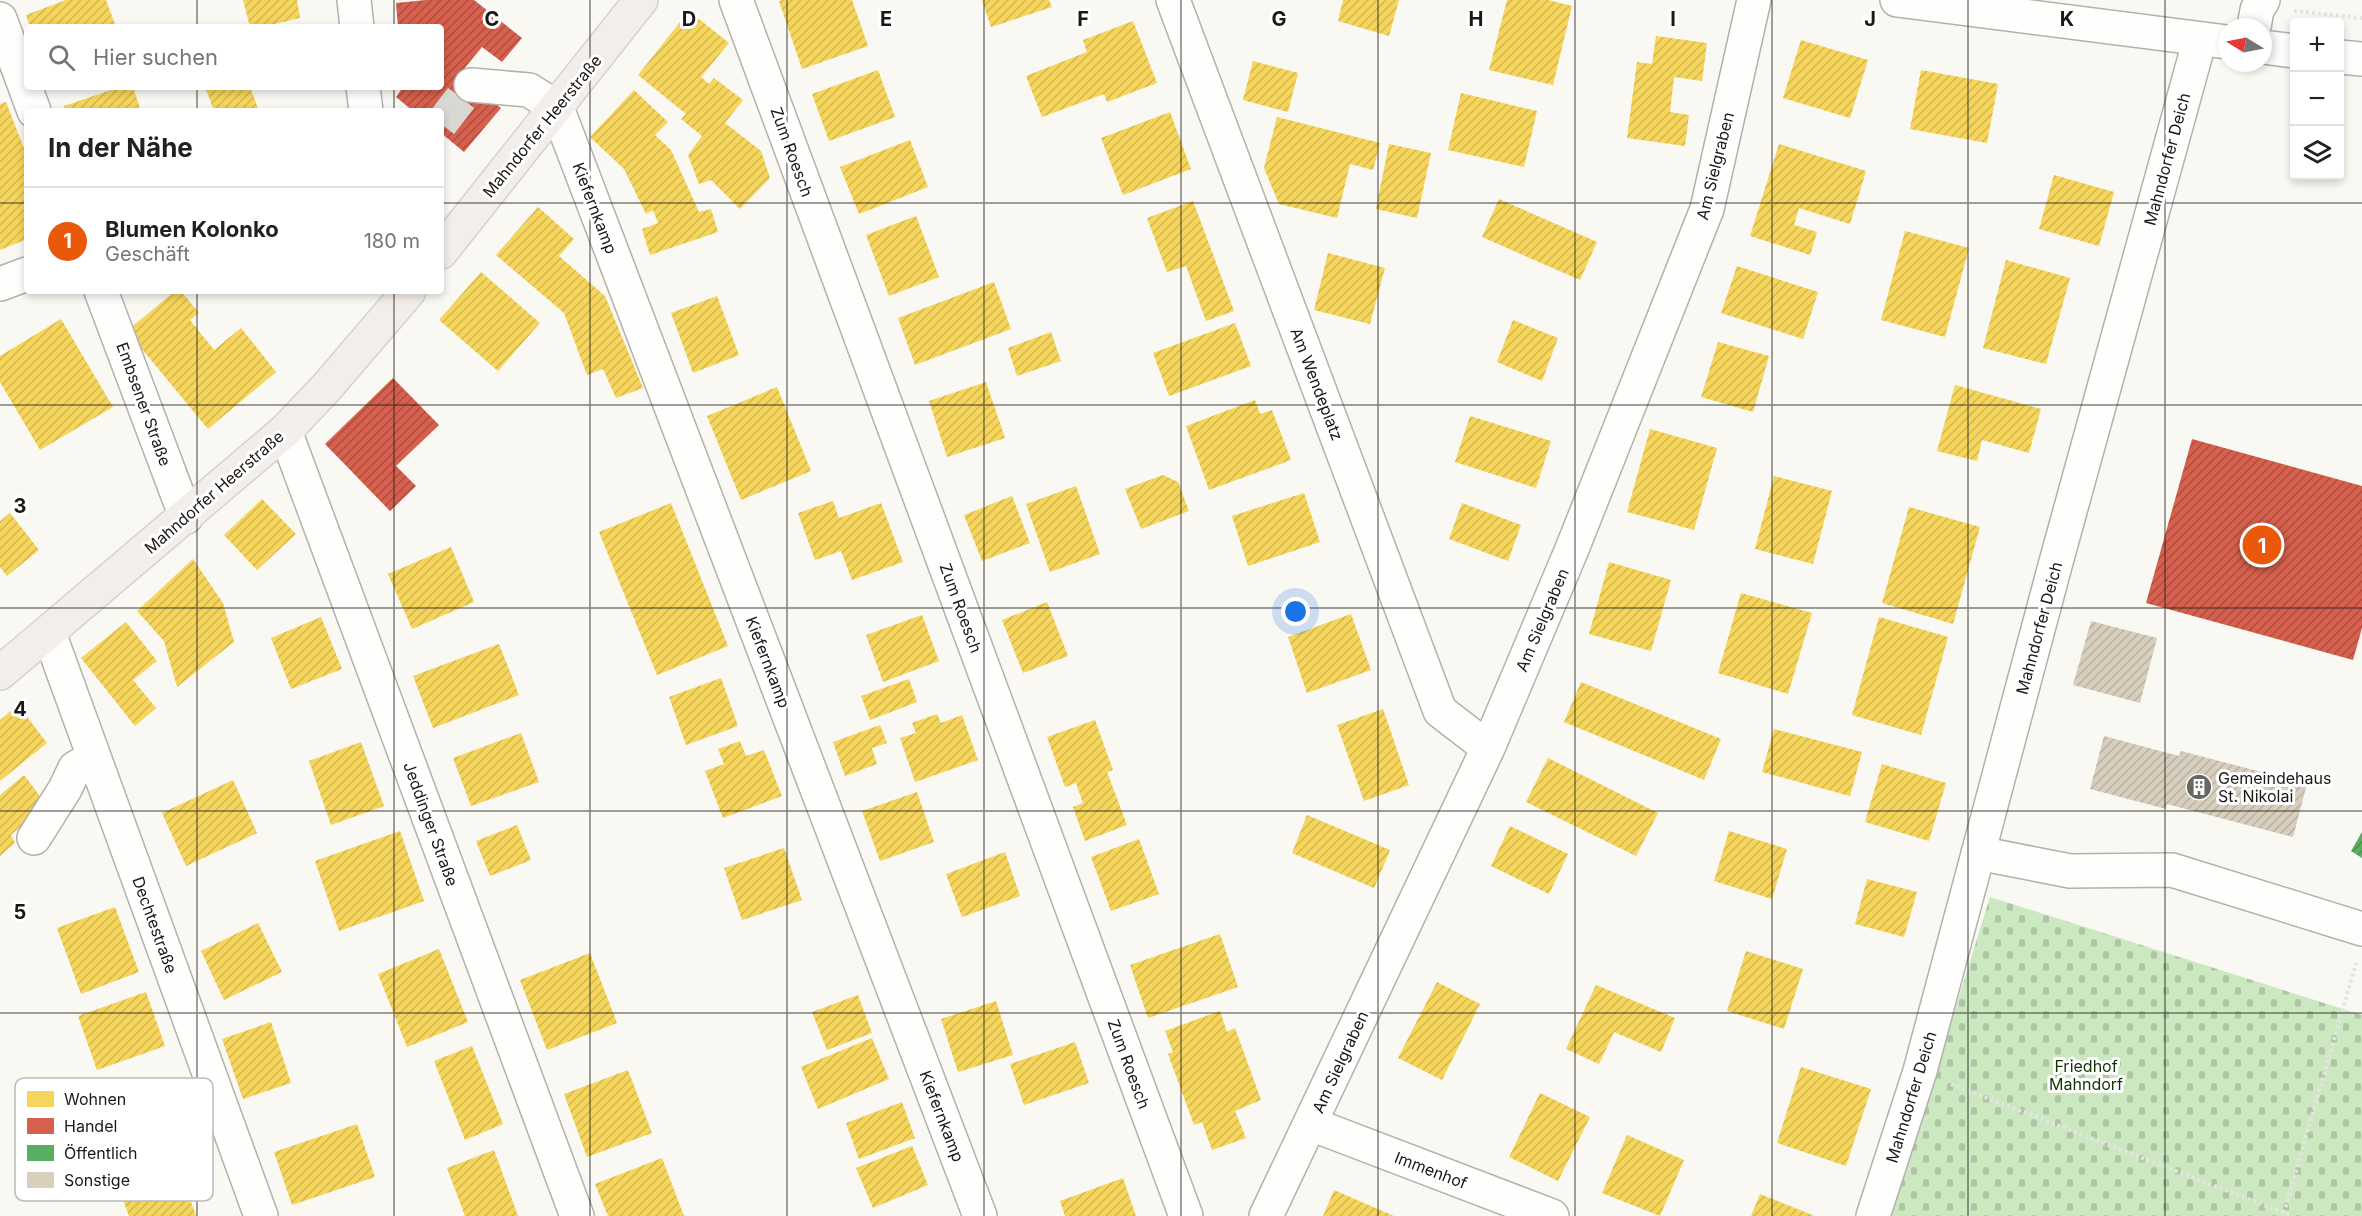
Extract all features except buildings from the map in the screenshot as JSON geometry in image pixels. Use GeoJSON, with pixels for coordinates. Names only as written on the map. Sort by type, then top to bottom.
{"type":"FeatureCollection","features":[{"type":"Feature","properties":{"kind":"main road","name":"Mahndorfer Heerstraße"},"geometry":{"type":"LineString","coordinates":[[444,248],[641,0]]}},
{"type":"Feature","properties":{"kind":"main road","name":"Mahndorfer Heerstraße"},"geometry":{"type":"LineString","coordinates":[[0,673],[285,431],[402,295]]}},
{"type":"Feature","properties":{"kind":"street"},"geometry":{"type":"LineString","coordinates":[[354,0],[357,24]]}},
{"type":"Feature","properties":{"kind":"street","name":"Zum Roesch"},"geometry":{"type":"LineString","coordinates":[[736,0],[1186,1216]]}},
{"type":"Feature","properties":{"kind":"street","name":"Am Wendeplatz"},"geometry":{"type":"LineString","coordinates":[[1173,0],[1440,711],[1488,748]]}},
{"type":"Feature","properties":{"kind":"street","name":"Am Sielgraben"},"geometry":{"type":"LineString","coordinates":[[1266,1216],[1488,748],[1572,549],[1707,209],[1754,0]]}},
{"type":"Feature","properties":{"kind":"street"},"geometry":{"type":"LineString","coordinates":[[1897,0],[2214,41]]}},
{"type":"Feature","properties":{"kind":"street"},"geometry":{"type":"LineString","coordinates":[[0,19],[24,84]]}},
{"type":"Feature","properties":{"kind":"street","name":"Mahndorfer Deich"},"geometry":{"type":"LineString","coordinates":[[1873,1216],[1920,1071],[1978,853],[2214,41]]}},
{"type":"Feature","properties":{"kind":"street"},"geometry":{"type":"LineString","coordinates":[[2272,48],[2290,50]]}},
{"type":"Feature","properties":{"kind":"street"},"geometry":{"type":"LineString","coordinates":[[2344,57],[2362,59]]}},
{"type":"Feature","properties":{"kind":"street"},"geometry":{"type":"LineString","coordinates":[[471,85],[529,90],[557,108]]}},
{"type":"Feature","properties":{"kind":"street"},"geometry":{"type":"LineString","coordinates":[[26,90],[33,108]]}},
{"type":"Feature","properties":{"kind":"street"},"geometry":{"type":"LineString","coordinates":[[363,90],[366,108]]}},
{"type":"Feature","properties":{"kind":"street","name":"Kiefernkamp"},"geometry":{"type":"LineString","coordinates":[[557,108],[980,1216]]}},
{"type":"Feature","properties":{"kind":"street"},"geometry":{"type":"LineString","coordinates":[[0,284],[24,275]]}},
{"type":"Feature","properties":{"kind":"street","name":"Embsener Straße"},"geometry":{"type":"LineString","coordinates":[[102,294],[186,517]]}},
{"type":"Feature","properties":{"kind":"street","name":"Jeddinger Straße"},"geometry":{"type":"LineString","coordinates":[[285,431],[577,1216]]}},
{"type":"Feature","properties":{"kind":"street","name":"Dechtestraße"},"geometry":{"type":"LineString","coordinates":[[49,633],[211,1078]]}},
{"type":"Feature","properties":{"kind":"street"},"geometry":{"type":"LineString","coordinates":[[34,838],[65,789],[75,768],[94,758]]}},
{"type":"Feature","properties":{"kind":"street"},"geometry":{"type":"LineString","coordinates":[[1978,853],[2070,871],[2172,870],[2362,929]]}},
{"type":"Feature","properties":{"kind":"street","name":"Dechtestraße"},"geometry":{"type":"LineString","coordinates":[[213,1084],[261,1216]]}},
{"type":"Feature","properties":{"kind":"street","name":"Immenhof"},"geometry":{"type":"LineString","coordinates":[[1311,1124],[1552,1216]]}},
{"type":"Feature","properties":{"kind":"path"},"geometry":{"type":"LineString","coordinates":[[2258,12],[2286,10],[2362,18]]}},
{"type":"Feature","properties":{"kind":"path"},"geometry":{"type":"LineString","coordinates":[[2284,1213],[2356,962]]}},
{"type":"Feature","properties":{"kind":"path"},"geometry":{"type":"LineString","coordinates":[[1920,1071],[2292,1216]]}},
{"type":"Feature","properties":{"kind":"green space","name":"Friedhof Mahndorf"},"geometry":{"type":"Polygon","coordinates":[[[1990,897],[2362,1015],[2362,1216],[1891,1216],[1990,897]]]}},
{"type":"Feature","properties":{"kind":"tunnel"},"geometry":{"type":"LineString","coordinates":[[444,120],[471,85]]}},
{"type":"Feature","properties":{"kind":"place","name":"Blumen Kolonko"},"geometry":{"type":"Point","coordinates":[2262,545]}},
{"type":"Feature","properties":{"kind":"place","name":"Gemeindehaus St. Nikolai"},"geometry":{"type":"Point","coordinates":[2199,787]}}]}
